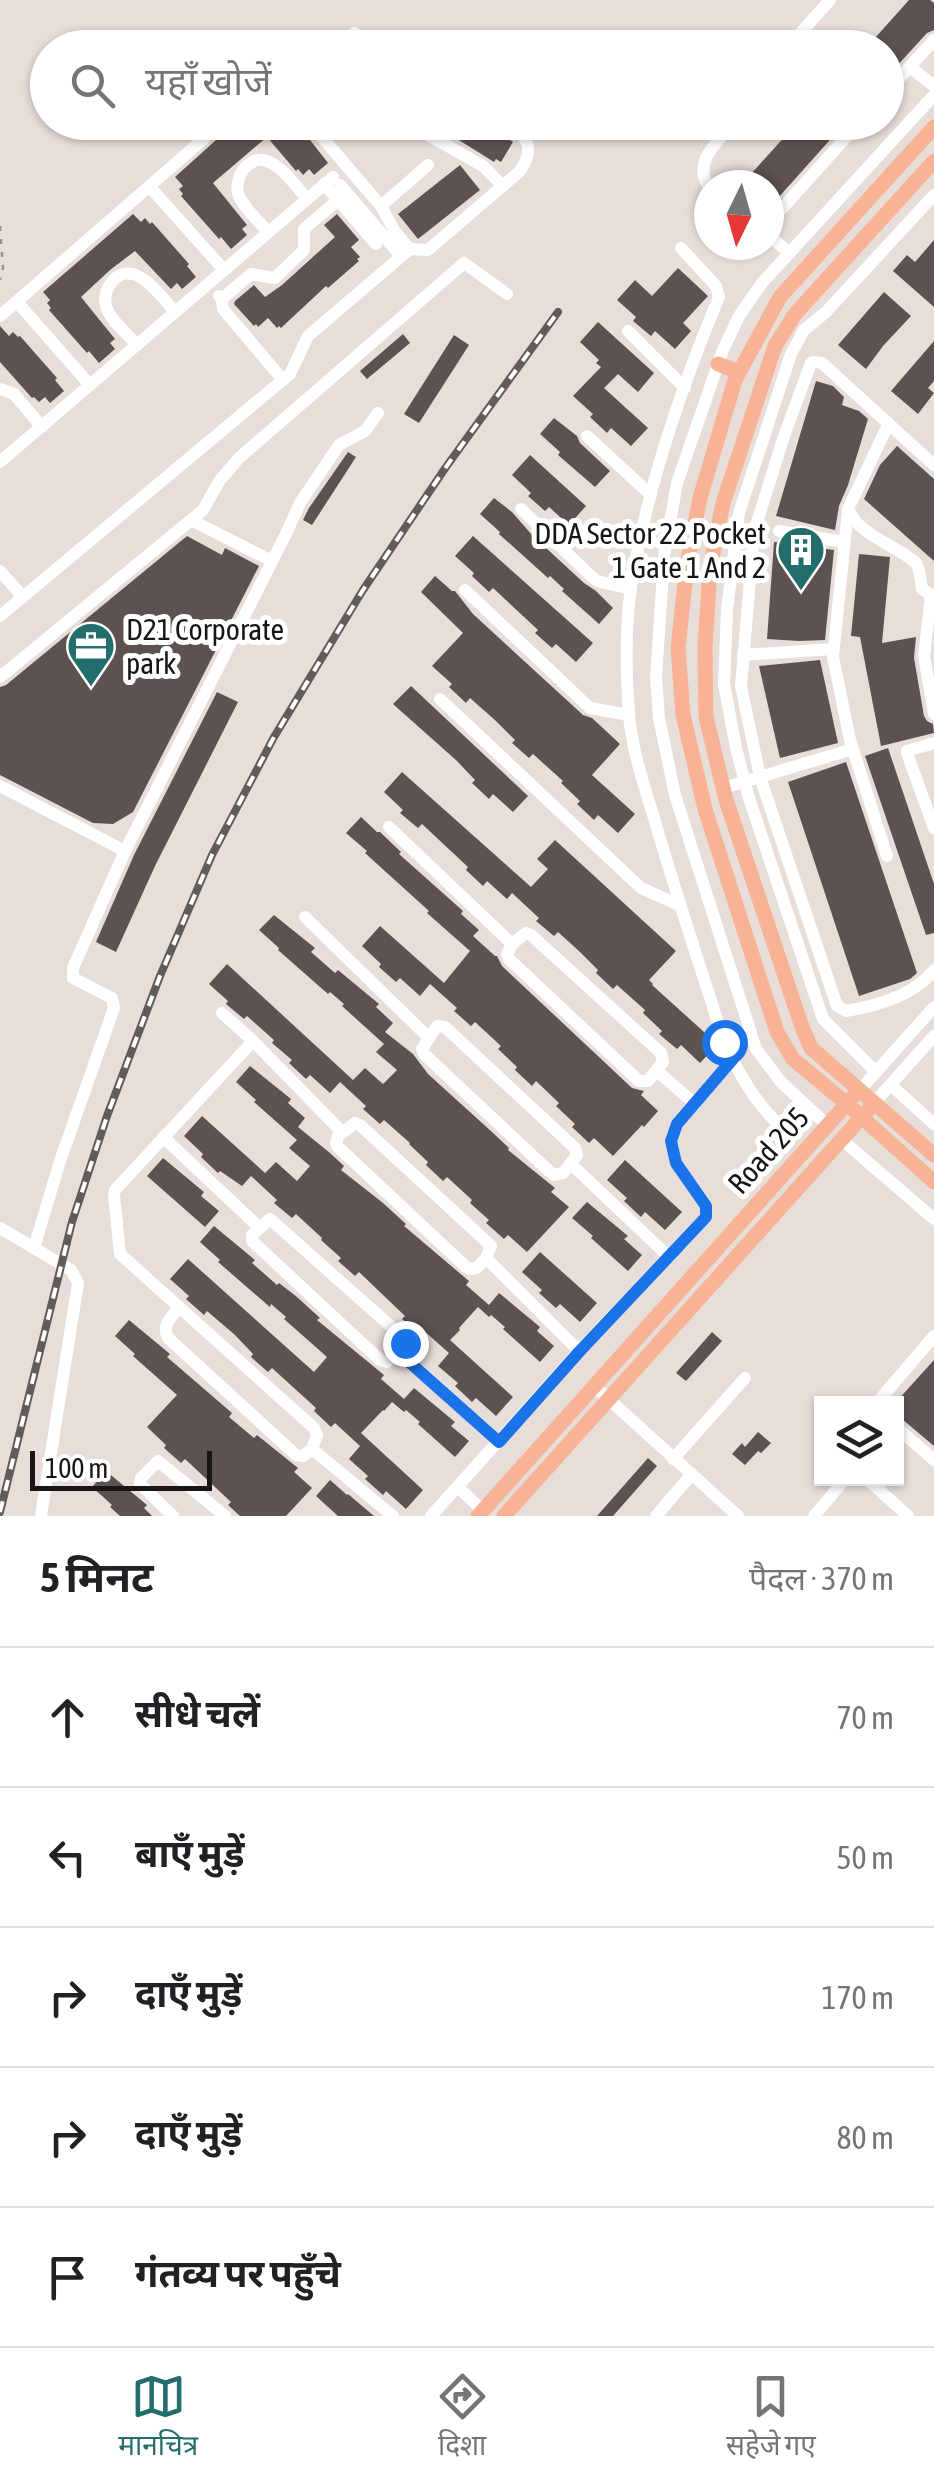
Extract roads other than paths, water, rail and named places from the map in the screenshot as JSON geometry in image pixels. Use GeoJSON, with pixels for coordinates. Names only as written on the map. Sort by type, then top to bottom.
{"type":"FeatureCollection","features":[{"type":"Feature","properties":{"kind":"main road"},"geometry":{"type":"LineString","coordinates":[[934,128],[780,297],[739,372],[700,498],[678,648],[683,715],[705,809],[777,1032],[793,1059],[934,1182]]}},
{"type":"Feature","properties":{"kind":"main road"},"geometry":{"type":"LineString","coordinates":[[934,161],[796,314],[775,346],[723,504],[710,569],[705,648],[706,717],[724,788],[811,1048],[934,1155]]}},
{"type":"Feature","properties":{"kind":"main road"},"geometry":{"type":"LineString","coordinates":[[718,364],[739,372]]}},
{"type":"Feature","properties":{"kind":"main road","name":"Road 205"},"geometry":{"type":"LineString","coordinates":[[480,1513],[859,1090]]}},
{"type":"Feature","properties":{"kind":"main road","name":"Road 205"},"geometry":{"type":"LineString","coordinates":[[504,1516],[874,1103]]}},
{"type":"Feature","properties":{"kind":"street"},"geometry":{"type":"LineString","coordinates":[[803,30],[830,0]]}},
{"type":"Feature","properties":{"kind":"street"},"geometry":{"type":"LineString","coordinates":[[904,74],[934,40]]}},
{"type":"Feature","properties":{"kind":"street"},"geometry":{"type":"LineString","coordinates":[[910,67],[934,86]]}},
{"type":"Feature","properties":{"kind":"street"},"geometry":{"type":"LineString","coordinates":[[904,128],[934,95]]}},
{"type":"Feature","properties":{"kind":"street"},"geometry":{"type":"LineString","coordinates":[[0,316],[203,140]]}},
{"type":"Feature","properties":{"kind":"street"},"geometry":{"type":"LineString","coordinates":[[324,140],[381,206],[406,253]]}},
{"type":"Feature","properties":{"kind":"street"},"geometry":{"type":"LineString","coordinates":[[437,140],[483,166],[503,186]]}},
{"type":"Feature","properties":{"kind":"street"},"geometry":{"type":"LineString","coordinates":[[0,616],[283,380],[293,370],[308,336],[406,253],[428,250],[503,186],[524,166],[526,140]]}},
{"type":"Feature","properties":{"kind":"street"},"geometry":{"type":"LineString","coordinates":[[703,170],[709,152],[719,140]]}},
{"type":"Feature","properties":{"kind":"street"},"geometry":{"type":"LineString","coordinates":[[784,206],[844,140]]}},
{"type":"Feature","properties":{"kind":"street"},"geometry":{"type":"LineString","coordinates":[[827,1125],[781,1082],[756,1050],[675,795],[660,718],[657,642],[664,557],[677,483],[739,316],[789,253],[893,140]]}},
{"type":"Feature","properties":{"kind":"street"},"geometry":{"type":"LineString","coordinates":[[268,232],[238,192],[238,181],[250,164],[260,161],[279,166],[307,199]]}},
{"type":"Feature","properties":{"kind":"street"},"geometry":{"type":"LineString","coordinates":[[381,206],[428,165]]}},
{"type":"Feature","properties":{"kind":"street"},"geometry":{"type":"LineString","coordinates":[[150,187],[224,270]]}},
{"type":"Feature","properties":{"kind":"street"},"geometry":{"type":"LineString","coordinates":[[334,187],[406,253]]}},
{"type":"Feature","properties":{"kind":"street"},"geometry":{"type":"LineString","coordinates":[[1,459],[307,199],[334,187]]}},
{"type":"Feature","properties":{"kind":"street"},"geometry":{"type":"LineString","coordinates":[[238,258],[252,274],[275,278],[304,250],[304,228],[334,187]]}},
{"type":"Feature","properties":{"kind":"street"},"geometry":{"type":"LineString","coordinates":[[334,187],[376,244]]}},
{"type":"Feature","properties":{"kind":"street"},"geometry":{"type":"LineString","coordinates":[[875,1071],[823,1019],[745,782],[724,684],[727,609],[739,513],[791,354],[804,330],[826,312],[934,195]]}},
{"type":"Feature","properties":{"kind":"street"},"geometry":{"type":"LineString","coordinates":[[290,214],[304,228]]}},
{"type":"Feature","properties":{"kind":"street"},"geometry":{"type":"LineString","coordinates":[[681,248],[716,286],[720,298],[685,388],[651,495],[631,589],[627,646],[629,714],[678,905],[732,1060],[754,1098],[776,1122]]}},
{"type":"Feature","properties":{"kind":"street"},"geometry":{"type":"LineString","coordinates":[[784,248],[789,253]]}},
{"type":"Feature","properties":{"kind":"street"},"geometry":{"type":"LineString","coordinates":[[0,677],[191,520],[240,458],[464,262],[507,294]]}},
{"type":"Feature","properties":{"kind":"street"},"geometry":{"type":"LineString","coordinates":[[222,299],[252,274]]}},
{"type":"Feature","properties":{"kind":"street"},"geometry":{"type":"LineString","coordinates":[[137,345],[109,313],[106,304],[106,294],[118,277],[138,275],[147,280],[176,312]]}},
{"type":"Feature","properties":{"kind":"street"},"geometry":{"type":"LineString","coordinates":[[208,284],[222,299],[223,309],[283,380]]}},
{"type":"Feature","properties":{"kind":"street"},"geometry":{"type":"LineString","coordinates":[[17,302],[90,386]]}},
{"type":"Feature","properties":{"kind":"street"},"geometry":{"type":"LineString","coordinates":[[628,331],[685,388]]}},
{"type":"Feature","properties":{"kind":"street"},"geometry":{"type":"LineString","coordinates":[[775,346],[822,364],[934,465]]}},
{"type":"Feature","properties":{"kind":"street"},"geometry":{"type":"LineString","coordinates":[[812,363],[756,524],[741,686],[760,777],[837,1006],[846,1011],[880,1004],[919,986],[934,970]]}},
{"type":"Feature","properties":{"kind":"street"},"geometry":{"type":"LineString","coordinates":[[0,389],[14,394],[42,427]]}},
{"type":"Feature","properties":{"kind":"street"},"geometry":{"type":"LineString","coordinates":[[34,1248],[114,1008],[112,998],[73,978],[73,968],[125,850],[300,503],[340,445],[364,430],[378,413]]}},
{"type":"Feature","properties":{"kind":"street"},"geometry":{"type":"LineString","coordinates":[[887,856],[853,749],[833,657],[848,509],[888,425]]}},
{"type":"Feature","properties":{"kind":"street"},"geometry":{"type":"LineString","coordinates":[[587,436],[651,495]]}},
{"type":"Feature","properties":{"kind":"street"},"geometry":{"type":"LineString","coordinates":[[521,509],[591,576],[631,589]]}},
{"type":"Feature","properties":{"kind":"street"},"geometry":{"type":"LineString","coordinates":[[848,509],[860,526],[916,564],[922,590],[932,595],[924,656],[934,714]]}},
{"type":"Feature","properties":{"kind":"street"},"geometry":{"type":"LineString","coordinates":[[191,520],[272,562]]}},
{"type":"Feature","properties":{"kind":"street"},"geometry":{"type":"LineString","coordinates":[[779,532],[844,542]]}},
{"type":"Feature","properties":{"kind":"street"},"geometry":{"type":"LineString","coordinates":[[0,571],[23,597]]}},
{"type":"Feature","properties":{"kind":"street"},"geometry":{"type":"LineString","coordinates":[[465,590],[584,704],[597,711],[629,714]]}},
{"type":"Feature","properties":{"kind":"street"},"geometry":{"type":"LineString","coordinates":[[743,655],[834,648]]}},
{"type":"Feature","properties":{"kind":"street"},"geometry":{"type":"LineString","coordinates":[[440,699],[641,888],[678,905]]}},
{"type":"Feature","properties":{"kind":"street"},"geometry":{"type":"LineString","coordinates":[[934,743],[906,754],[934,828]]}},
{"type":"Feature","properties":{"kind":"street"},"geometry":{"type":"LineString","coordinates":[[724,788],[853,749]]}},
{"type":"Feature","properties":{"kind":"street"},"geometry":{"type":"LineString","coordinates":[[0,786],[125,850]]}},
{"type":"Feature","properties":{"kind":"street"},"geometry":{"type":"LineString","coordinates":[[389,827],[512,944]]}},
{"type":"Feature","properties":{"kind":"street"},"geometry":{"type":"LineString","coordinates":[[306,917],[428,1037]]}},
{"type":"Feature","properties":{"kind":"street"},"geometry":{"type":"LineString","coordinates":[[522,935],[532,935],[661,1053],[663,1062],[657,1071],[648,1080],[639,1081],[508,959],[512,944],[522,935]]}},
{"type":"Feature","properties":{"kind":"street"},"geometry":{"type":"LineString","coordinates":[[859,1090],[934,1007]]}},
{"type":"Feature","properties":{"kind":"street"},"geometry":{"type":"LineString","coordinates":[[222,1013],[342,1132]]}},
{"type":"Feature","properties":{"kind":"street"},"geometry":{"type":"LineString","coordinates":[[437,1026],[445,1027],[575,1148],[571,1164],[558,1174],[549,1171],[424,1054],[422,1049],[428,1037],[437,1026]]}},
{"type":"Feature","properties":{"kind":"street"},"geometry":{"type":"LineString","coordinates":[[874,1103],[934,1036]]}},
{"type":"Feature","properties":{"kind":"street"},"geometry":{"type":"LineString","coordinates":[[180,1307],[165,1326],[168,1338],[296,1455],[304,1456],[312,1449],[317,1436],[314,1428],[180,1307],[123,1258],[118,1247],[116,1190],[253,1041]]}},
{"type":"Feature","properties":{"kind":"street"},"geometry":{"type":"LineString","coordinates":[[431,1516],[702,1222],[708,1211],[676,1163],[671,1141],[677,1124],[732,1060]]}},
{"type":"Feature","properties":{"kind":"street"},"geometry":{"type":"LineString","coordinates":[[657,1071],[695,1104]]}},
{"type":"Feature","properties":{"kind":"street"},"geometry":{"type":"LineString","coordinates":[[890,1084],[934,1124]]}},
{"type":"Feature","properties":{"kind":"street"},"geometry":{"type":"LineString","coordinates":[[352,1124],[360,1125],[488,1243],[486,1258],[474,1270],[466,1266],[338,1146],[336,1140],[342,1132],[352,1124]]}},
{"type":"Feature","properties":{"kind":"street"},"geometry":{"type":"LineString","coordinates":[[164,1137],[259,1228]]}},
{"type":"Feature","properties":{"kind":"street"},"geometry":{"type":"LineString","coordinates":[[841,1139],[934,1219]]}},
{"type":"Feature","properties":{"kind":"street"},"geometry":{"type":"LineString","coordinates":[[571,1164],[669,1257]]}},
{"type":"Feature","properties":{"kind":"street"},"geometry":{"type":"LineString","coordinates":[[270,1219],[276,1222],[404,1338],[398,1352],[387,1362],[380,1360],[252,1241],[259,1228],[270,1219]]}},
{"type":"Feature","properties":{"kind":"street"},"geometry":{"type":"LineString","coordinates":[[0,1228],[71,1270],[78,1283],[41,1516]]}},
{"type":"Feature","properties":{"kind":"street"},"geometry":{"type":"LineString","coordinates":[[486,1258],[579,1352]]}},
{"type":"Feature","properties":{"kind":"street"},"geometry":{"type":"LineString","coordinates":[[883,1396],[934,1336]]}},
{"type":"Feature","properties":{"kind":"street"},"geometry":{"type":"LineString","coordinates":[[398,1352],[499,1442]]}},
{"type":"Feature","properties":{"kind":"street"},"geometry":{"type":"LineString","coordinates":[[673,1459],[745,1378]]}},
{"type":"Feature","properties":{"kind":"street"},"geometry":{"type":"LineString","coordinates":[[594,1386],[738,1516]]}},
{"type":"Feature","properties":{"kind":"street"},"geometry":{"type":"LineString","coordinates":[[904,1435],[934,1460]]}},
{"type":"Feature","properties":{"kind":"street"},"geometry":{"type":"LineString","coordinates":[[312,1449],[393,1516]]}},
{"type":"Feature","properties":{"kind":"street"},"geometry":{"type":"LineString","coordinates":[[173,1516],[140,1484],[158,1461],[225,1516]]}},
{"type":"Feature","properties":{"kind":"street"},"geometry":{"type":"LineString","coordinates":[[656,1516],[692,1474]]}},
{"type":"Feature","properties":{"kind":"street"},"geometry":{"type":"LineString","coordinates":[[814,1516],[839,1486]]}},
{"type":"Feature","properties":{"kind":"street"},"geometry":{"type":"LineString","coordinates":[[875,1486],[908,1516]]}},
{"type":"Feature","properties":{"kind":"street"},"geometry":{"type":"LineString","coordinates":[[458,1487],[480,1513]]}},
{"type":"Feature","properties":{"kind":"railway"},"geometry":{"type":"LineString","coordinates":[[0,1512],[72,1222],[160,976],[212,855],[274,737],[363,590],[558,312]]}},
{"type":"Feature","properties":{"kind":"place","name":"DDA Sector 22 Pocket 1 Gate 1 And 2"},"geometry":{"type":"Point","coordinates":[801,592]}},
{"type":"Feature","properties":{"kind":"place","name":"D21 Corporate park"},"geometry":{"type":"Point","coordinates":[91,688]}}]}
